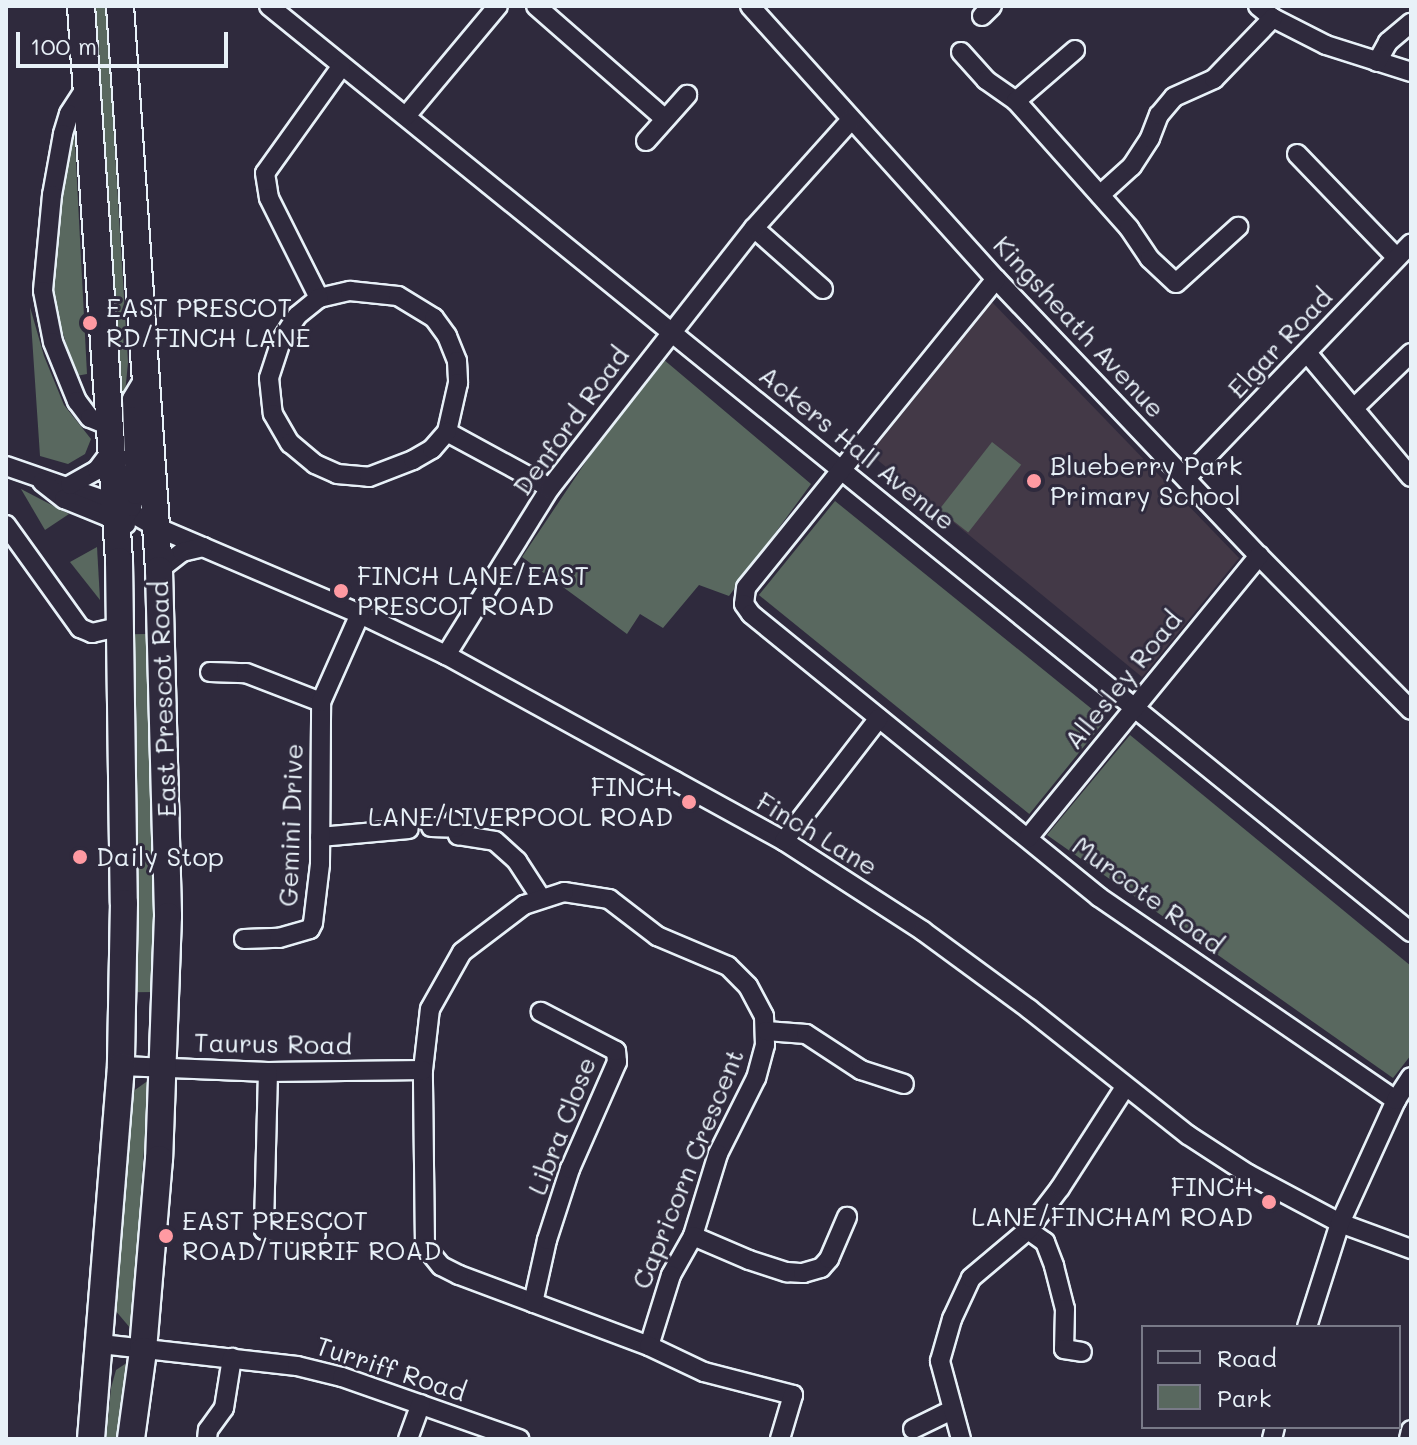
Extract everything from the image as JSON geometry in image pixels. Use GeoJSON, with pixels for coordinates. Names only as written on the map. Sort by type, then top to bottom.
{"type":"FeatureCollection","features":[{"type":"Feature","properties":{"kind":"highway","name":"East Prescot Road"},"geometry":{"type":"LineString","coordinates":[[81,6],[111,438],[121,513],[119,627],[124,903],[121,1066],[91,1439]]}},
{"type":"Feature","properties":{"kind":"highway","name":"East Prescot Road"},"geometry":{"type":"LineString","coordinates":[[120,6],[159,570],[168,916],[163,1068],[143,1351],[131,1439]]}},
{"type":"Feature","properties":{"kind":"street","name":"Ackers Hall Avenue"},"geometry":{"type":"LineString","coordinates":[[269,6],[1411,932]]}},
{"type":"Feature","properties":{"kind":"street"},"geometry":{"type":"LineString","coordinates":[[536,6],[665,119]]}},
{"type":"Feature","properties":{"kind":"street","name":"Kingsheath Avenue"},"geometry":{"type":"LineString","coordinates":[[750,6],[996,279],[1259,556],[1411,710]]}},
{"type":"Feature","properties":{"kind":"street"},"geometry":{"type":"LineString","coordinates":[[1258,6],[1273,18],[1326,45],[1411,72]]}},
{"type":"Feature","properties":{"kind":"street"},"geometry":{"type":"LineString","coordinates":[[406,116],[493,8]]}},
{"type":"Feature","properties":{"kind":"street"},"geometry":{"type":"LineString","coordinates":[[1100,195],[1132,166],[1150,138],[1159,115],[1174,97],[1214,79],[1273,18]]}},
{"type":"Feature","properties":{"kind":"street"},"geometry":{"type":"LineString","coordinates":[[1377,62],[1388,42],[1411,23]]}},
{"type":"Feature","properties":{"kind":"street"},"geometry":{"type":"LineString","coordinates":[[1016,101],[1075,50]]}},
{"type":"Feature","properties":{"kind":"street"},"geometry":{"type":"LineString","coordinates":[[961,52],[986,80],[1016,101],[1100,195],[1150,259],[1176,283],[1238,227]]}},
{"type":"Feature","properties":{"kind":"street"},"geometry":{"type":"LineString","coordinates":[[319,298],[269,198],[265,173],[341,67]]}},
{"type":"Feature","properties":{"kind":"street"},"geometry":{"type":"LineString","coordinates":[[70,485],[97,470],[111,438],[77,401],[53,342],[43,291],[52,195],[63,134],[69,114],[87,86]]}},
{"type":"Feature","properties":{"kind":"street"},"geometry":{"type":"LineString","coordinates":[[646,141],[687,95]]}},
{"type":"Feature","properties":{"kind":"street","name":"Denford Road"},"geometry":{"type":"LineString","coordinates":[[446,655],[550,488],[754,228],[851,120]]}},
{"type":"Feature","properties":{"kind":"street"},"geometry":{"type":"LineString","coordinates":[[1297,154],[1396,257]]}},
{"type":"Feature","properties":{"kind":"street"},"geometry":{"type":"LineString","coordinates":[[754,228],[823,289]]}},
{"type":"Feature","properties":{"kind":"street","name":"Elgar Road"},"geometry":{"type":"LineString","coordinates":[[1186,478],[1411,243]]}},
{"type":"Feature","properties":{"kind":"street"},"geometry":{"type":"LineString","coordinates":[[842,469],[996,279]]}},
{"type":"Feature","properties":{"kind":"street"},"geometry":{"type":"LineString","coordinates":[[350,291],[398,296],[434,318],[447,336],[457,361],[458,383],[447,432],[423,455],[369,477],[337,474],[315,464],[290,443],[273,414],[269,378],[281,341],[297,316],[319,298],[350,291]]}},
{"type":"Feature","properties":{"kind":"street"},"geometry":{"type":"LineString","coordinates":[[1354,408],[1411,353]]}},
{"type":"Feature","properties":{"kind":"street"},"geometry":{"type":"LineString","coordinates":[[1308,354],[1411,477]]}},
{"type":"Feature","properties":{"kind":"street"},"geometry":{"type":"LineString","coordinates":[[121,513],[135,495],[132,399],[146,375]]}},
{"type":"Feature","properties":{"kind":"street"},"geometry":{"type":"LineString","coordinates":[[447,432],[550,488]]}},
{"type":"Feature","properties":{"kind":"street","name":"Murcote Road"},"geometry":{"type":"LineString","coordinates":[[842,469],[746,588],[744,604],[751,614],[1099,897],[1396,1100]]}},
{"type":"Feature","properties":{"kind":"street"},"geometry":{"type":"LineString","coordinates":[[8,470],[40,481],[70,485],[121,513]]}},
{"type":"Feature","properties":{"kind":"street"},"geometry":{"type":"LineString","coordinates":[[40,481],[64,499],[121,513]]}},
{"type":"Feature","properties":{"kind":"street","name":"Finch Lane"},"geometry":{"type":"LineString","coordinates":[[121,513],[360,614],[446,655],[784,841],[923,931],[1029,1009],[1188,1135],[1248,1174],[1340,1223],[1411,1249]]}},
{"type":"Feature","properties":{"kind":"street"},"geometry":{"type":"LineString","coordinates":[[6,525],[78,626],[89,633],[119,627]]}},
{"type":"Feature","properties":{"kind":"street"},"geometry":{"type":"LineString","coordinates":[[159,570],[182,552],[203,547]]}},
{"type":"Feature","properties":{"kind":"street","name":"Allesley Road"},"geometry":{"type":"LineString","coordinates":[[1028,838],[1133,706],[1259,556]]}},
{"type":"Feature","properties":{"kind":"street","name":"Gemini Drive"},"geometry":{"type":"LineString","coordinates":[[244,939],[279,938],[310,929],[319,889],[321,702],[360,614]]}},
{"type":"Feature","properties":{"kind":"street"},"geometry":{"type":"LineString","coordinates":[[210,672],[246,673],[321,702]]}},
{"type":"Feature","properties":{"kind":"street"},"geometry":{"type":"LineString","coordinates":[[784,841],[879,718]]}},
{"type":"Feature","properties":{"kind":"street"},"geometry":{"type":"LineString","coordinates":[[431,827],[455,824],[458,835],[495,841],[517,861],[541,898]]}},
{"type":"Feature","properties":{"kind":"street"},"geometry":{"type":"LineString","coordinates":[[320,837],[409,829]]}},
{"type":"Feature","properties":{"kind":"street","name":"Capricorn Crescent"},"geometry":{"type":"LineString","coordinates":[[649,1346],[671,1275],[693,1236],[718,1154],[756,1078],[766,1031],[757,1000],[739,974],[728,966],[657,936],[609,899],[564,892],[541,898],[492,928],[462,952],[448,972],[430,1009],[423,1070],[425,1246],[441,1266],[459,1275],[649,1346],[704,1372],[793,1395],[780,1439]]}},
{"type":"Feature","properties":{"kind":"street","name":"Libra Close"},"geometry":{"type":"LineString","coordinates":[[533,1303],[547,1240],[570,1169],[617,1062],[616,1051],[541,1012]]}},
{"type":"Feature","properties":{"kind":"street"},"geometry":{"type":"LineString","coordinates":[[766,1031],[806,1034],[861,1070],[904,1084]]}},
{"type":"Feature","properties":{"kind":"street","name":"Taurus Road"},"geometry":{"type":"LineString","coordinates":[[121,1066],[268,1072],[423,1070]]}},
{"type":"Feature","properties":{"kind":"street"},"geometry":{"type":"LineString","coordinates":[[268,1072],[264,1230],[316,1235]]}},
{"type":"Feature","properties":{"kind":"street"},"geometry":{"type":"LineString","coordinates":[[1308,1325],[1340,1223],[1396,1100],[1411,1077]]}},
{"type":"Feature","properties":{"kind":"street"},"geometry":{"type":"LineString","coordinates":[[961,1439],[940,1361],[952,1319],[971,1278],[1028,1230],[1060,1188],[1125,1087]]}},
{"type":"Feature","properties":{"kind":"street"},"geometry":{"type":"LineString","coordinates":[[693,1236],[787,1272],[803,1273],[821,1268],[829,1259],[847,1217]]}},
{"type":"Feature","properties":{"kind":"street"},"geometry":{"type":"LineString","coordinates":[[1028,1230],[1045,1242],[1054,1266],[1065,1309],[1064,1349],[1082,1352]]}},
{"type":"Feature","properties":{"kind":"street","name":"Turriff Road"},"geometry":{"type":"LineString","coordinates":[[101,1344],[312,1369],[519,1439]]}},
{"type":"Feature","properties":{"kind":"street"},"geometry":{"type":"LineString","coordinates":[[207,1439],[208,1430],[224,1408],[232,1358]]}},
{"type":"Feature","properties":{"kind":"street"},"geometry":{"type":"LineString","coordinates":[[408,1439],[421,1404]]}},
{"type":"Feature","properties":{"kind":"street"},"geometry":{"type":"LineString","coordinates":[[913,1429],[952,1410]]}},
{"type":"Feature","properties":{"kind":"street"},"geometry":{"type":"LineString","coordinates":[[1409,1439],[1411,1430]]}},
{"type":"Feature","properties":{"kind":"shaded area","name":"Blueberry Park Primary School"},"geometry":{"type":"Polygon","coordinates":[[[992,302],[1239,558],[1142,677],[869,453],[992,302]]]}},
{"type":"Feature","properties":{"kind":"green space"},"geometry":{"type":"Polygon","coordinates":[[[91,6],[106,6],[128,362],[125,394],[119,397],[91,6]]]}},
{"type":"Feature","properties":{"kind":"green space"},"geometry":{"type":"Polygon","coordinates":[[[74,124],[87,374],[76,376],[51,294],[55,214],[74,124]]]}},
{"type":"Feature","properties":{"kind":"green space"},"geometry":{"type":"Polygon","coordinates":[[[30,307],[44,356],[64,405],[91,439],[85,454],[68,464],[40,456],[30,307]]]}},
{"type":"Feature","properties":{"kind":"green space"},"geometry":{"type":"Polygon","coordinates":[[[663,359],[811,484],[729,596],[699,585],[663,628],[640,614],[627,634],[522,557],[589,457],[663,359]]]}},
{"type":"Feature","properties":{"kind":"green space"},"geometry":{"type":"Polygon","coordinates":[[[992,442],[1021,465],[968,533],[939,510],[992,442]]]}},
{"type":"Feature","properties":{"kind":"green space"},"geometry":{"type":"Polygon","coordinates":[[[21,489],[69,514],[45,530],[21,489]]]}},
{"type":"Feature","properties":{"kind":"green space"},"geometry":{"type":"Polygon","coordinates":[[[835,501],[1105,720],[1029,814],[759,595],[835,501]]]}},
{"type":"Feature","properties":{"kind":"green space"},"geometry":{"type":"Polygon","coordinates":[[[97,547],[100,600],[70,562],[97,547]]]}},
{"type":"Feature","properties":{"kind":"green space"},"geometry":{"type":"Polygon","coordinates":[[[128,634],[149,634],[155,992],[134,992],[128,634]]]}},
{"type":"Feature","properties":{"kind":"green space"},"geometry":{"type":"Polygon","coordinates":[[[1130,735],[1411,966],[1411,1055],[1393,1078],[1047,835],[1130,735]]]}},
{"type":"Feature","properties":{"kind":"green space"},"geometry":{"type":"Polygon","coordinates":[[[149,1080],[131,1329],[115,1310],[132,1092],[149,1080]]]}},
{"type":"Feature","properties":{"kind":"green space"},"geometry":{"type":"Polygon","coordinates":[[[128,1362],[118,1439],[106,1439],[116,1370],[128,1362]]]}},
{"type":"Feature","properties":{"kind":"place","name":"EAST PRESCOT RD/FINCH LANE"},"geometry":{"type":"Point","coordinates":[90,323]}},
{"type":"Feature","properties":{"kind":"place","name":"Blueberry Park Primary School"},"geometry":{"type":"Point","coordinates":[1034,481]}},
{"type":"Feature","properties":{"kind":"place","name":"FINCH LANE/EAST PRESCOT ROAD"},"geometry":{"type":"Point","coordinates":[341,591]}},
{"type":"Feature","properties":{"kind":"place","name":"FINCH LANE/LIVERPOOL ROAD"},"geometry":{"type":"Point","coordinates":[689,802]}},
{"type":"Feature","properties":{"kind":"place","name":"Daily Stop"},"geometry":{"type":"Point","coordinates":[80,857]}},
{"type":"Feature","properties":{"kind":"place","name":"FINCH LANE/FINCHAM ROAD"},"geometry":{"type":"Point","coordinates":[1269,1202]}},
{"type":"Feature","properties":{"kind":"place","name":"EAST PRESCOT ROAD/TURRIF ROAD"},"geometry":{"type":"Point","coordinates":[166,1236]}}]}
